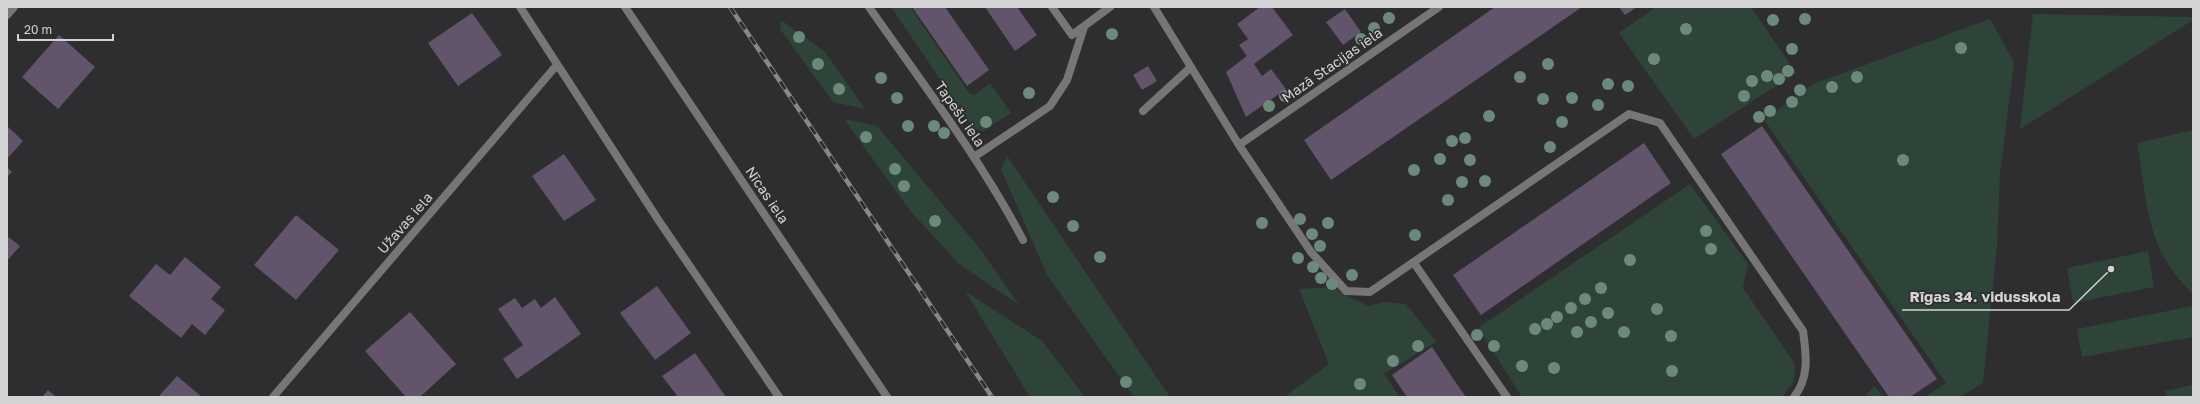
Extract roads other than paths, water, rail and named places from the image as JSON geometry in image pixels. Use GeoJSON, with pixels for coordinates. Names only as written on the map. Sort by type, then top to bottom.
{"type":"FeatureCollection","features":[{"type":"Feature","properties":{"kind":"street"},"geometry":{"type":"LineString","coordinates":[[7,15],[14,7]]}},
{"type":"Feature","properties":{"kind":"street"},"geometry":{"type":"LineString","coordinates":[[520,7],[556,66],[779,397]]}},
{"type":"Feature","properties":{"kind":"street","name":"Nīcas iela"},"geometry":{"type":"LineString","coordinates":[[625,7],[888,397]]}},
{"type":"Feature","properties":{"kind":"street","name":"Tapešu iela"},"geometry":{"type":"LineString","coordinates":[[869,7],[974,157],[1005,206],[1022,240]]}},
{"type":"Feature","properties":{"kind":"street"},"geometry":{"type":"LineString","coordinates":[[1052,7],[1072,35],[1110,7]]}},
{"type":"Feature","properties":{"kind":"street"},"geometry":{"type":"LineString","coordinates":[[1154,7],[1239,145],[1316,259],[1346,291],[1370,292],[1629,114],[1660,123],[1803,331],[1807,364],[1800,390],[1794,397]]}},
{"type":"Feature","properties":{"kind":"street","name":"Mazā Stacijas iela"},"geometry":{"type":"LineString","coordinates":[[1239,145],[1439,7]]}},
{"type":"Feature","properties":{"kind":"street"},"geometry":{"type":"LineString","coordinates":[[974,157],[1014,132],[1050,106],[1067,80],[1084,27]]}},
{"type":"Feature","properties":{"kind":"street","name":"Užavas iela"},"geometry":{"type":"LineString","coordinates":[[273,397],[556,66]]}},
{"type":"Feature","properties":{"kind":"street"},"geometry":{"type":"LineString","coordinates":[[1143,111],[1191,67]]}},
{"type":"Feature","properties":{"kind":"street"},"geometry":{"type":"LineString","coordinates":[[1414,263],[1507,397]]}},
{"type":"Feature","properties":{"kind":"railway"},"geometry":{"type":"LineString","coordinates":[[730,7],[992,397]]}},
{"type":"Feature","properties":{"kind":"place","name":"Rīgas 34. vidusskola"},"geometry":{"type":"Point","coordinates":[2111,269]}}]}
